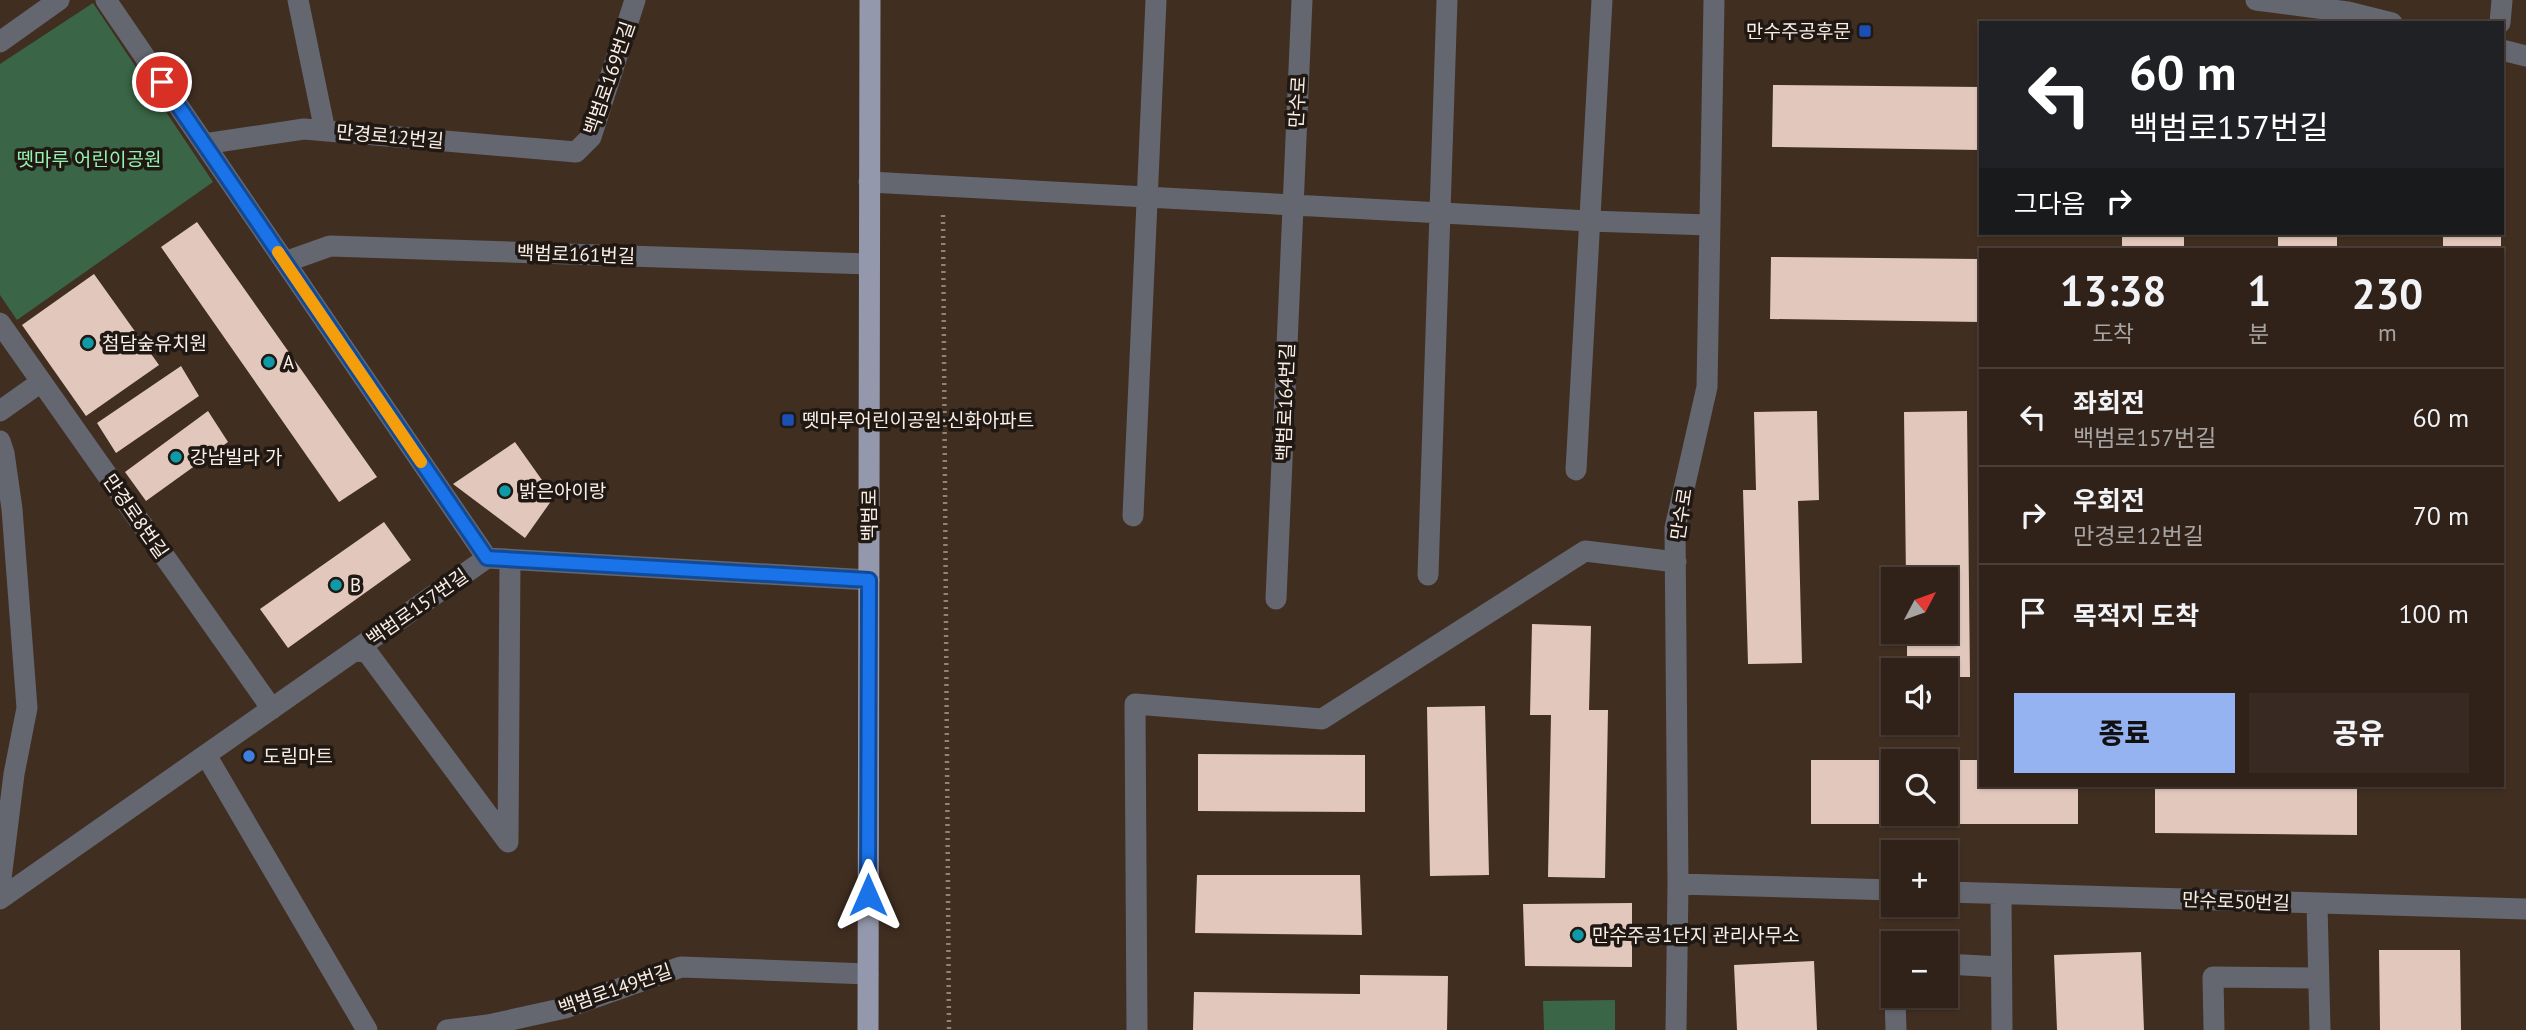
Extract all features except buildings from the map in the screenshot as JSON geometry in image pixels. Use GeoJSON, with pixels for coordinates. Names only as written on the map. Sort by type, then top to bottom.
{"type":"FeatureCollection","features":[{"type":"Feature","properties":{"kind":"main road","name":"백범로"},"geometry":{"type":"LineString","coordinates":[[868,1030],[870,0]]}},
{"type":"Feature","properties":{"kind":"street"},"geometry":{"type":"LineString","coordinates":[[0,42],[59,0]]}},
{"type":"Feature","properties":{"kind":"street"},"geometry":{"type":"LineString","coordinates":[[106,0],[487,558]]}},
{"type":"Feature","properties":{"kind":"street"},"geometry":{"type":"LineString","coordinates":[[298,0],[325,131]]}},
{"type":"Feature","properties":{"kind":"street","name":"백범로169번길"},"geometry":{"type":"LineString","coordinates":[[576,152],[591,137],[635,0]]}},
{"type":"Feature","properties":{"kind":"street"},"geometry":{"type":"LineString","coordinates":[[1133,516],[1156,0]]}},
{"type":"Feature","properties":{"kind":"street","name":"만수로"},"geometry":{"type":"LineString","coordinates":[[1293,205],[1302,0]]}},
{"type":"Feature","properties":{"kind":"street"},"geometry":{"type":"LineString","coordinates":[[1428,575],[1447,0]]}},
{"type":"Feature","properties":{"kind":"street"},"geometry":{"type":"LineString","coordinates":[[1576,470],[1602,0]]}},
{"type":"Feature","properties":{"kind":"street","name":"만수로"},"geometry":{"type":"LineString","coordinates":[[1676,1030],[1678,884],[1675,528],[1707,387],[1714,0]]}},
{"type":"Feature","properties":{"kind":"street"},"geometry":{"type":"LineString","coordinates":[[2256,0],[2348,12],[2384,21]]}},
{"type":"Feature","properties":{"kind":"street"},"geometry":{"type":"LineString","coordinates":[[2500,21],[2502,0]]}},
{"type":"Feature","properties":{"kind":"street"},"geometry":{"type":"LineString","coordinates":[[2504,50],[2526,55]]}},
{"type":"Feature","properties":{"kind":"street","name":"만경로12번길"},"geometry":{"type":"LineString","coordinates":[[204,144],[304,129],[576,152]]}},
{"type":"Feature","properties":{"kind":"street"},"geometry":{"type":"LineString","coordinates":[[869,182],[1589,221],[1709,225]]}},
{"type":"Feature","properties":{"kind":"street","name":"백범로164번길"},"geometry":{"type":"LineString","coordinates":[[1276,599],[1293,205]]}},
{"type":"Feature","properties":{"kind":"street","name":"백범로161번길"},"geometry":{"type":"LineString","coordinates":[[285,262],[330,246],[869,264]]}},
{"type":"Feature","properties":{"kind":"street","name":"만경로8번길"},"geometry":{"type":"LineString","coordinates":[[0,323],[272,709]]}},
{"type":"Feature","properties":{"kind":"street"},"geometry":{"type":"LineString","coordinates":[[0,411],[41,382]]}},
{"type":"Feature","properties":{"kind":"street"},"geometry":{"type":"LineString","coordinates":[[0,441],[12,509],[27,708],[14,774],[0,887]]}},
{"type":"Feature","properties":{"kind":"street"},"geometry":{"type":"LineString","coordinates":[[1136,1030],[1135,704],[1322,719],[1585,551],[1675,562]]}},
{"type":"Feature","properties":{"kind":"street","name":"백범로157번길"},"geometry":{"type":"LineString","coordinates":[[0,899],[487,558],[869,580]]}},
{"type":"Feature","properties":{"kind":"street"},"geometry":{"type":"LineString","coordinates":[[355,651],[367,652],[508,842],[510,560]]}},
{"type":"Feature","properties":{"kind":"street"},"geometry":{"type":"LineString","coordinates":[[206,755],[367,1030]]}},
{"type":"Feature","properties":{"kind":"street"},"geometry":{"type":"LineString","coordinates":[[1678,884],[1881,890]]}},
{"type":"Feature","properties":{"kind":"street","name":"만수로50번길"},"geometry":{"type":"LineString","coordinates":[[1958,892],[2526,909]]}},
{"type":"Feature","properties":{"kind":"street"},"geometry":{"type":"LineString","coordinates":[[2001,894],[2002,1030]]}},
{"type":"Feature","properties":{"kind":"street"},"geometry":{"type":"LineString","coordinates":[[2317,903],[2320,1030]]}},
{"type":"Feature","properties":{"kind":"street"},"geometry":{"type":"LineString","coordinates":[[1958,965],[2001,967]]}},
{"type":"Feature","properties":{"kind":"street","name":"백범로149번길"},"geometry":{"type":"LineString","coordinates":[[447,1030],[488,1025],[565,1009],[681,967],[868,974]]}},
{"type":"Feature","properties":{"kind":"street"},"geometry":{"type":"LineString","coordinates":[[2214,1030],[2213,977],[2318,978]]}},
{"type":"Feature","properties":{"kind":"street"},"geometry":{"type":"LineString","coordinates":[[1895,1008],[1896,1030]]}},
{"type":"Feature","properties":{"kind":"path"},"geometry":{"type":"LineString","coordinates":[[943,215],[949,1030]]}},
{"type":"Feature","properties":{"kind":"green space","name":"뗏마루 어린이공원"},"geometry":{"type":"Polygon","coordinates":[[[93,3],[213,182],[17,320],[0,295],[0,64],[93,3]]]}},
{"type":"Feature","properties":{"kind":"green space"},"geometry":{"type":"Polygon","coordinates":[[[1615,1000],[1615,1030],[1544,1030],[1543,1001],[1615,1000]]]}},
{"type":"Feature","properties":{"kind":"slow traffic"},"geometry":{"type":"LineString","coordinates":[[278,252],[421,462]]}},
{"type":"Feature","properties":{"kind":"place","name":"만수주공후문"},"geometry":{"type":"Point","coordinates":[1865,31]}},
{"type":"Feature","properties":{"kind":"place","name":"첨담숲유치원"},"geometry":{"type":"Point","coordinates":[88,343]}},
{"type":"Feature","properties":{"kind":"place","name":"A"},"geometry":{"type":"Point","coordinates":[269,362]}},
{"type":"Feature","properties":{"kind":"place","name":"뗏마루어린이공원·신화아파트"},"geometry":{"type":"Point","coordinates":[788,420]}},
{"type":"Feature","properties":{"kind":"place","name":"강남빌라 가"},"geometry":{"type":"Point","coordinates":[176,457]}},
{"type":"Feature","properties":{"kind":"place","name":"밝은아이랑"},"geometry":{"type":"Point","coordinates":[505,491]}},
{"type":"Feature","properties":{"kind":"place","name":"B"},"geometry":{"type":"Point","coordinates":[336,585]}},
{"type":"Feature","properties":{"kind":"place","name":"도림마트"},"geometry":{"type":"Point","coordinates":[249,756]}},
{"type":"Feature","properties":{"kind":"place","name":"만수주공1단지 관리사무소"},"geometry":{"type":"Point","coordinates":[1578,935]}},
{"type":"Feature","properties":{"kind":"route"},"geometry":{"type":"LineString","coordinates":[[162,82],[487,558],[869,580],[868,895]]}}]}
